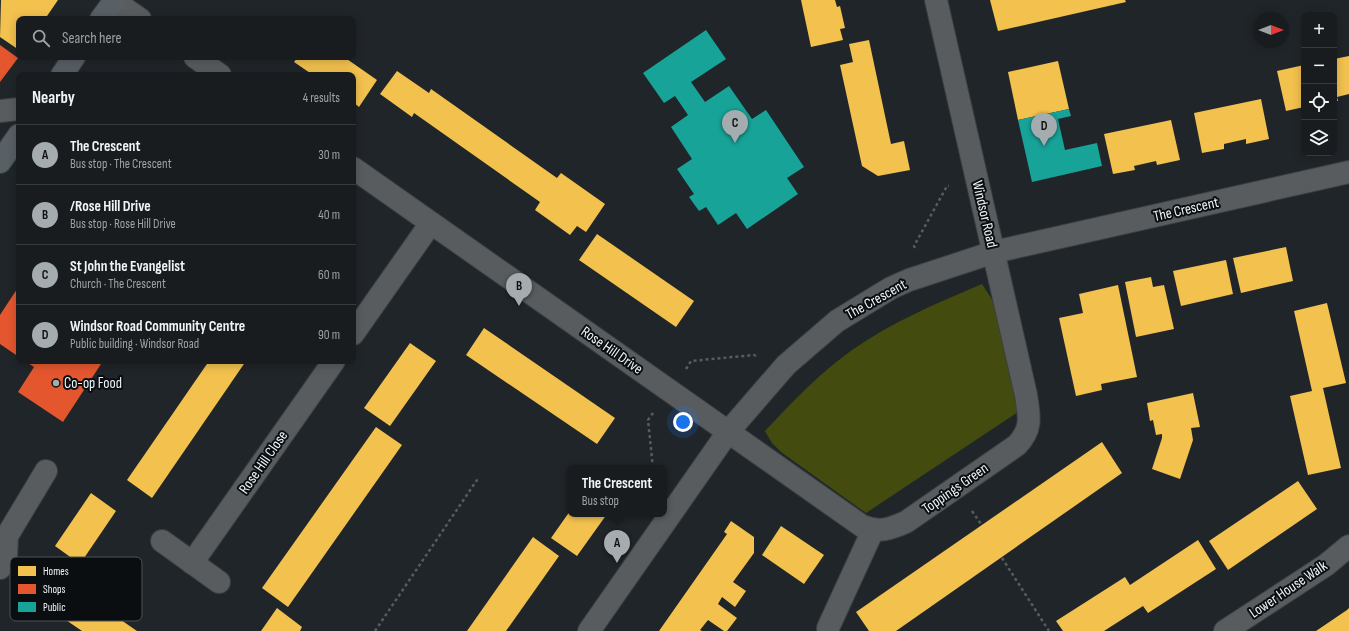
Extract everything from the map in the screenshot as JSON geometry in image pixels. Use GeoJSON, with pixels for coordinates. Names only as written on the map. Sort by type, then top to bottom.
{"type":"FeatureCollection","features":[{"type":"Feature","properties":{"kind":"main road"},"geometry":{"type":"LineString","coordinates":[[103,16],[114,0]]}},
{"type":"Feature","properties":{"kind":"main road"},"geometry":{"type":"LineString","coordinates":[[64,72],[72,60]]}},
{"type":"Feature","properties":{"kind":"main road"},"geometry":{"type":"LineString","coordinates":[[0,162],[16,139]]}},
{"type":"Feature","properties":{"kind":"street"},"geometry":{"type":"LineString","coordinates":[[114,0],[136,16]]}},
{"type":"Feature","properties":{"kind":"street","name":"Windsor Road"},"geometry":{"type":"LineString","coordinates":[[936,0],[1026,395],[1029,419],[1028,428]]}},
{"type":"Feature","properties":{"kind":"street"},"geometry":{"type":"LineString","coordinates":[[199,60],[216,72]]}},
{"type":"Feature","properties":{"kind":"street"},"geometry":{"type":"LineString","coordinates":[[0,111],[16,109]]}},
{"type":"Feature","properties":{"kind":"street","name":"Rose Hill Drive"},"geometry":{"type":"LineString","coordinates":[[356,170],[862,526],[873,530]]}},
{"type":"Feature","properties":{"kind":"street","name":"The Crescent"},"geometry":{"type":"LineString","coordinates":[[589,631],[728,432],[786,365],[837,321],[891,288],[921,276],[994,252],[1349,172]]}},
{"type":"Feature","properties":{"kind":"street"},"geometry":{"type":"LineString","coordinates":[[356,330],[431,223]]}},
{"type":"Feature","properties":{"kind":"street","name":"Rose Hill Close"},"geometry":{"type":"LineString","coordinates":[[192,563],[332,364]]}},
{"type":"Feature","properties":{"kind":"street","name":"Toppings Green"},"geometry":{"type":"LineString","coordinates":[[873,530],[893,528],[906,522],[1017,445],[1024,438],[1028,428]]}},
{"type":"Feature","properties":{"kind":"street"},"geometry":{"type":"LineString","coordinates":[[0,568],[6,558],[7,536],[46,471]]}},
{"type":"Feature","properties":{"kind":"street"},"geometry":{"type":"LineString","coordinates":[[828,628],[873,530]]}},
{"type":"Feature","properties":{"kind":"street"},"geometry":{"type":"LineString","coordinates":[[162,541],[219,582]]}},
{"type":"Feature","properties":{"kind":"street","name":"Lower House Walk"},"geometry":{"type":"LineString","coordinates":[[1225,631],[1326,565],[1349,546]]}},
{"type":"Feature","properties":{"kind":"path"},"geometry":{"type":"LineString","coordinates":[[921,276],[914,246],[947,186],[977,180]]}},
{"type":"Feature","properties":{"kind":"path"},"geometry":{"type":"LineString","coordinates":[[374,631],[479,477]]}},
{"type":"Feature","properties":{"kind":"path"},"geometry":{"type":"LineString","coordinates":[[1002,558],[1049,631]]}},
{"type":"Feature","properties":{"kind":"green space"},"geometry":{"type":"Polygon","coordinates":[[[982,284],[993,301],[1018,412],[866,513],[781,452],[772,443],[765,431],[785,409],[840,359],[867,340],[899,322],[982,284]]]}},
{"type":"Feature","properties":{"kind":"building: Homes"},"geometry":{"type":"Polygon","coordinates":[[[1,0],[58,0],[47,16],[16,16],[16,48],[0,37],[1,0]]]}},
{"type":"Feature","properties":{"kind":"building: Homes"},"geometry":{"type":"Polygon","coordinates":[[[801,0],[835,0],[837,7],[840,6],[845,28],[840,29],[843,40],[811,47],[801,0]]]}},
{"type":"Feature","properties":{"kind":"building: Homes"},"geometry":{"type":"Polygon","coordinates":[[[990,0],[1125,0],[1126,2],[998,31],[990,0]]]}},
{"type":"Feature","properties":{"kind":"building: Homes"},"geometry":{"type":"Polygon","coordinates":[[[869,40],[891,144],[904,141],[910,170],[878,176],[862,166],[840,65],[853,62],[849,44],[869,40]]]}},
{"type":"Feature","properties":{"kind":"building: Homes"},"geometry":{"type":"Polygon","coordinates":[[[1349,56],[1349,94],[1337,97],[1337,84],[1337,58],[1349,56]]]}},
{"type":"Feature","properties":{"kind":"building: Homes"},"geometry":{"type":"Polygon","coordinates":[[[296,60],[348,60],[377,80],[359,107],[356,104],[356,72],[309,72],[294,62],[296,60]]]}},
{"type":"Feature","properties":{"kind":"building: Homes"},"geometry":{"type":"Polygon","coordinates":[[[1058,61],[1069,109],[1018,120],[1008,72],[1058,61]]]}},
{"type":"Feature","properties":{"kind":"building: Homes"},"geometry":{"type":"Polygon","coordinates":[[[1301,66],[1301,108],[1286,111],[1277,71],[1301,66]]]}},
{"type":"Feature","properties":{"kind":"building: Homes"},"geometry":{"type":"Polygon","coordinates":[[[397,71],[429,93],[431,89],[557,178],[561,173],[605,204],[586,232],[577,226],[570,235],[535,210],[540,202],[414,113],[412,117],[380,94],[397,71]]]}},
{"type":"Feature","properties":{"kind":"building: Homes"},"geometry":{"type":"Polygon","coordinates":[[[1261,99],[1269,139],[1246,144],[1246,139],[1224,144],[1224,149],[1202,153],[1194,113],[1261,99]]]}},
{"type":"Feature","properties":{"kind":"building: Homes"},"geometry":{"type":"Polygon","coordinates":[[[1171,120],[1180,160],[1157,165],[1156,161],[1134,166],[1135,170],[1113,174],[1104,134],[1171,120]]]}},
{"type":"Feature","properties":{"kind":"building: Homes"},"geometry":{"type":"Polygon","coordinates":[[[597,234],[694,301],[676,327],[579,260],[597,234]]]}},
{"type":"Feature","properties":{"kind":"building: Homes"},"geometry":{"type":"Polygon","coordinates":[[[1286,247],[1293,281],[1241,293],[1233,258],[1286,247]]]}},
{"type":"Feature","properties":{"kind":"building: Homes"},"geometry":{"type":"Polygon","coordinates":[[[1226,260],[1233,294],[1181,306],[1173,271],[1226,260]]]}},
{"type":"Feature","properties":{"kind":"building: Homes"},"geometry":{"type":"Polygon","coordinates":[[[1151,277],[1153,287],[1164,285],[1174,329],[1136,337],[1125,282],[1151,277]]]}},
{"type":"Feature","properties":{"kind":"building: Homes"},"geometry":{"type":"Polygon","coordinates":[[[1118,285],[1137,377],[1101,384],[1102,390],[1076,396],[1059,318],[1083,313],[1079,294],[1118,285]]]}},
{"type":"Feature","properties":{"kind":"building: Homes"},"geometry":{"type":"Polygon","coordinates":[[[1327,303],[1346,383],[1323,388],[1341,468],[1308,475],[1290,396],[1312,391],[1294,311],[1327,303]]]}},
{"type":"Feature","properties":{"kind":"building: Homes"},"geometry":{"type":"Polygon","coordinates":[[[484,328],[615,418],[597,444],[466,355],[484,328]]]}},
{"type":"Feature","properties":{"kind":"building: Homes"},"geometry":{"type":"Polygon","coordinates":[[[410,343],[436,361],[390,426],[364,408],[410,343]]]}},
{"type":"Feature","properties":{"kind":"building: Homes"},"geometry":{"type":"Polygon","coordinates":[[[207,364],[244,364],[152,498],[127,480],[207,364]]]}},
{"type":"Feature","properties":{"kind":"building: Homes"},"geometry":{"type":"Polygon","coordinates":[[[1193,393],[1200,427],[1191,428],[1193,440],[1180,479],[1152,469],[1162,434],[1156,435],[1153,420],[1150,421],[1147,403],[1193,393]]]}},
{"type":"Feature","properties":{"kind":"building: Homes"},"geometry":{"type":"Polygon","coordinates":[[[376,427],[402,445],[288,607],[262,588],[376,427]]]}},
{"type":"Feature","properties":{"kind":"building: Homes"},"geometry":{"type":"Polygon","coordinates":[[[1102,442],[1122,473],[896,631],[869,631],[856,612],[1102,442]]]}},
{"type":"Feature","properties":{"kind":"building: Homes"},"geometry":{"type":"Polygon","coordinates":[[[1298,481],[1317,509],[1228,570],[1209,541],[1298,481]]]}},
{"type":"Feature","properties":{"kind":"building: Homes"},"geometry":{"type":"Polygon","coordinates":[[[91,493],[116,511],[85,557],[70,557],[55,546],[91,493]]]}},
{"type":"Feature","properties":{"kind":"building: Homes"},"geometry":{"type":"Polygon","coordinates":[[[567,515],[567,517],[605,517],[577,556],[551,538],[567,515]]]}},
{"type":"Feature","properties":{"kind":"building: Homes"},"geometry":{"type":"Polygon","coordinates":[[[731,521],[754,537],[754,553],[733,582],[746,591],[735,607],[722,597],[718,604],[737,618],[727,631],[724,631],[708,620],[700,630],[702,631],[659,631],[727,534],[724,532],[731,521]]]}},
{"type":"Feature","properties":{"kind":"building: Homes"},"geometry":{"type":"Polygon","coordinates":[[[781,526],[824,555],[804,584],[762,555],[781,526]]]}},
{"type":"Feature","properties":{"kind":"building: Homes"},"geometry":{"type":"Polygon","coordinates":[[[533,537],[559,556],[506,631],[467,631],[533,537]]]}},
{"type":"Feature","properties":{"kind":"building: Homes"},"geometry":{"type":"Polygon","coordinates":[[[1198,540],[1216,569],[1148,613],[1143,606],[1104,631],[1063,631],[1056,621],[1125,577],[1130,585],[1198,540]]]}},
{"type":"Feature","properties":{"kind":"building: Homes"},"geometry":{"type":"Polygon","coordinates":[[[277,608],[302,627],[300,631],[261,631],[277,608]]]}},
{"type":"Feature","properties":{"kind":"building: Homes"},"geometry":{"type":"Polygon","coordinates":[[[1349,608],[1349,631],[1316,631],[1347,610],[1349,608]]]}},
{"type":"Feature","properties":{"kind":"building: Homes"},"geometry":{"type":"Polygon","coordinates":[[[67,621],[123,621],[137,631],[82,631],[67,621]]]}},
{"type":"Feature","properties":{"kind":"building: Shops"},"geometry":{"type":"Polygon","coordinates":[[[0,45],[16,57],[16,60],[0,82],[0,45]]]}},
{"type":"Feature","properties":{"kind":"building: Shops"},"geometry":{"type":"Polygon","coordinates":[[[16,291],[16,355],[0,344],[0,315],[16,291]]]}},
{"type":"Feature","properties":{"kind":"building: Shops","name":"Co-op Food"},"geometry":{"type":"Polygon","coordinates":[[[30,364],[101,364],[63,422],[18,392],[34,367],[30,364]]]}},
{"type":"Feature","properties":{"kind":"building: Public"},"geometry":{"type":"Polygon","coordinates":[[[706,30],[726,59],[691,82],[705,102],[729,86],[752,119],[766,110],[804,167],[787,178],[798,194],[747,229],[736,213],[718,225],[706,207],[699,211],[689,197],[694,194],[677,169],[692,159],[671,127],[688,115],[675,96],[664,103],[643,73],[706,30]]]}},
{"type":"Feature","properties":{"kind":"building: Public"},"geometry":{"type":"Polygon","coordinates":[[[1069,109],[1071,116],[1058,119],[1065,150],[1097,143],[1102,166],[1032,182],[1018,120],[1069,109]]]}},
{"type":"Feature","properties":{"kind":"place","name":"St John the Evangelist"},"geometry":{"type":"Point","coordinates":[735,143]}},
{"type":"Feature","properties":{"kind":"place","name":"Windsor Road Community Centre"},"geometry":{"type":"Point","coordinates":[1044,146]}},
{"type":"Feature","properties":{"kind":"place","name":"/Rose Hill Drive"},"geometry":{"type":"Point","coordinates":[519,306]}},
{"type":"Feature","properties":{"kind":"place","name":"Co-op Food"},"geometry":{"type":"Point","coordinates":[56,383]}},
{"type":"Feature","properties":{"kind":"place","name":"The Crescent"},"geometry":{"type":"Point","coordinates":[617,563]}}]}
